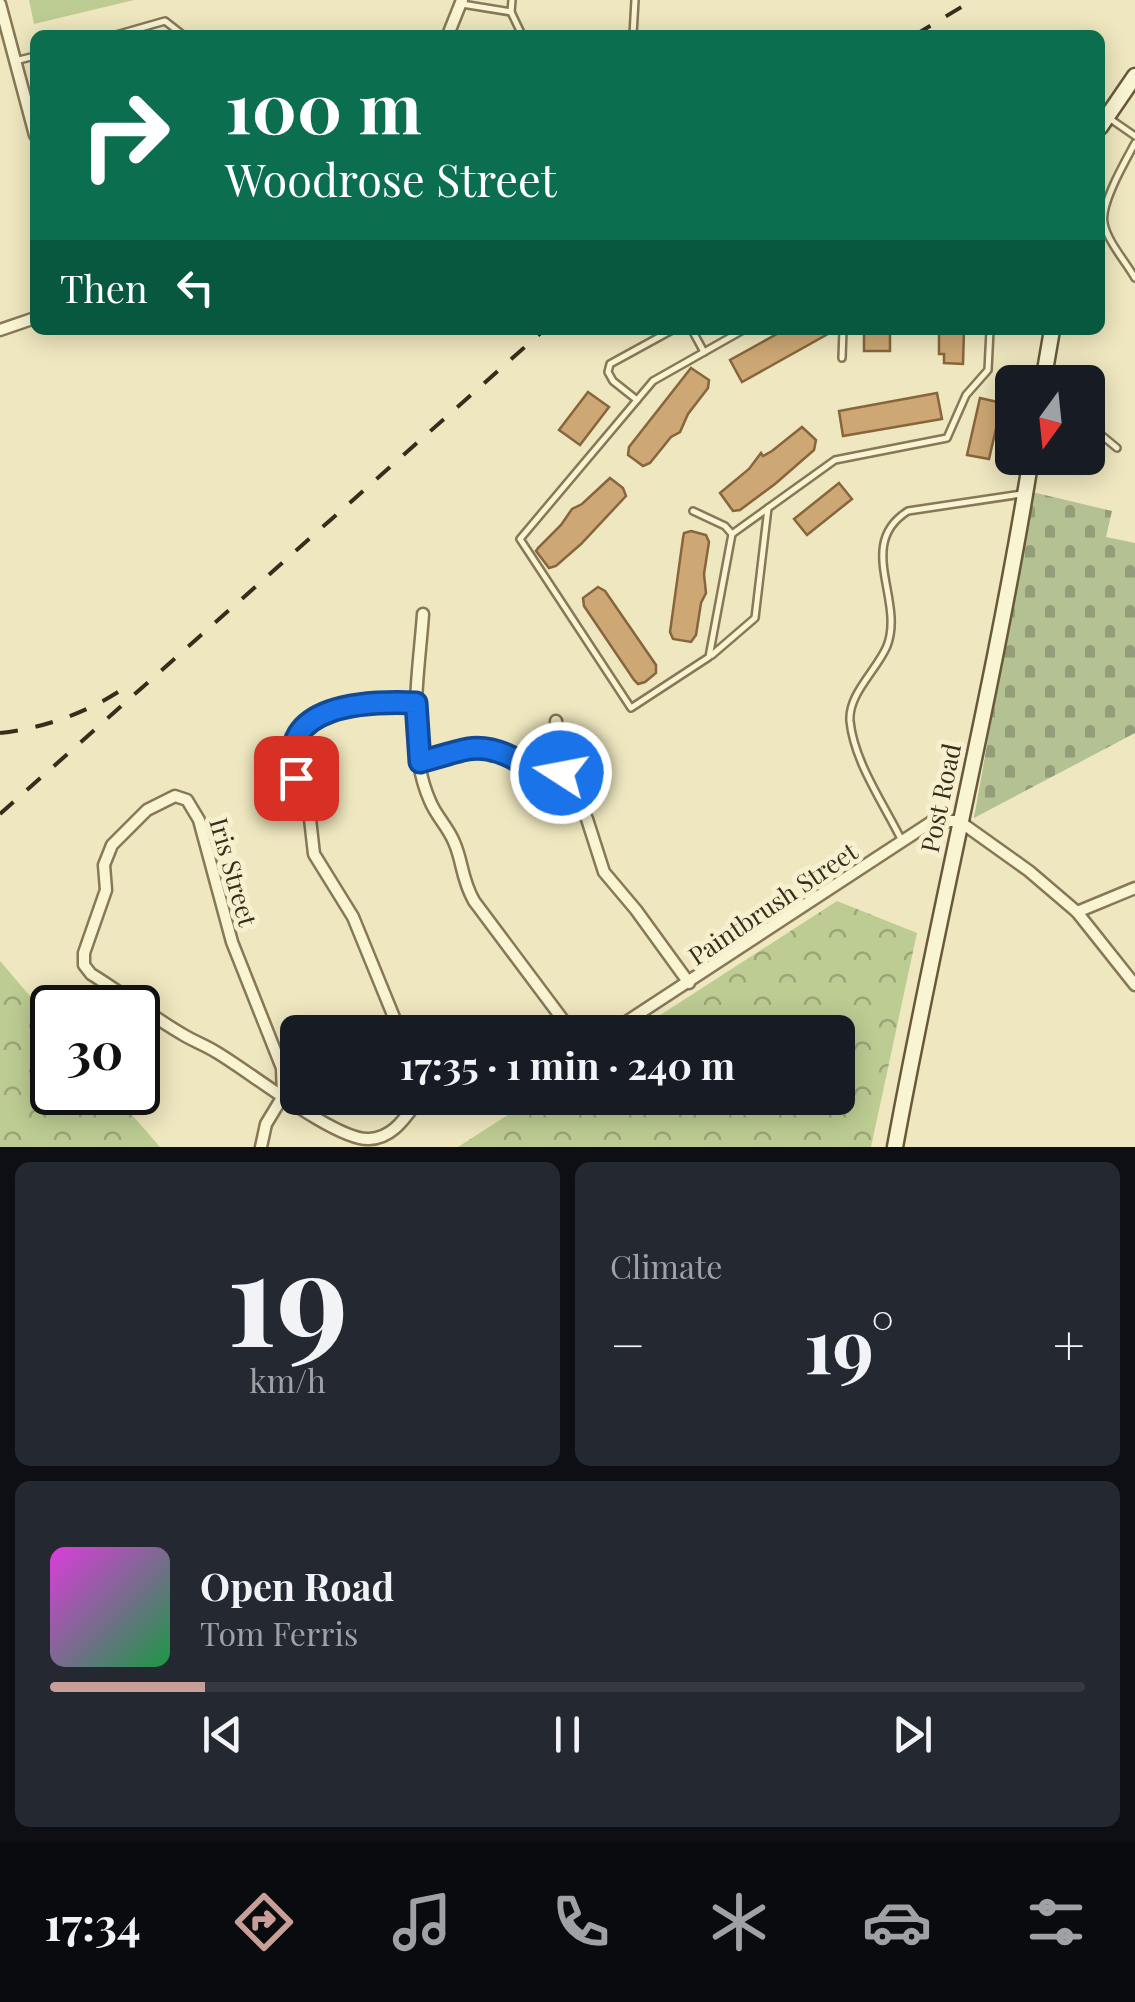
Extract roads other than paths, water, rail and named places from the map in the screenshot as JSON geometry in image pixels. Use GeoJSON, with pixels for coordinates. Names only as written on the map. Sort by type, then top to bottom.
{"type":"FeatureCollection","features":[{"type":"Feature","properties":{"kind":"street"},"geometry":{"type":"LineString","coordinates":[[450,30],[462,2]]}},
{"type":"Feature","properties":{"kind":"street"},"geometry":{"type":"LineString","coordinates":[[0,4],[30,116]]}},
{"type":"Feature","properties":{"kind":"street"},"geometry":{"type":"LineString","coordinates":[[1105,118],[1135,76]]}},
{"type":"Feature","properties":{"kind":"street"},"geometry":{"type":"LineString","coordinates":[[0,330],[30,320]]}},
{"type":"Feature","properties":{"kind":"street"},"geometry":{"type":"LineString","coordinates":[[1047,365],[1051,335]]}},
{"type":"Feature","properties":{"kind":"street","name":"Post Road"},"geometry":{"type":"LineString","coordinates":[[895,1147],[1029,475]]}},
{"type":"Feature","properties":{"kind":"street"},"geometry":{"type":"LineString","coordinates":[[423,614],[416,703],[420,762],[428,798],[454,842],[463,881],[560,1015]]}},
{"type":"Feature","properties":{"kind":"street"},"geometry":{"type":"LineString","coordinates":[[393,1015],[353,917],[314,854],[308,801],[292,763],[295,744],[306,725],[323,714],[340,707],[379,702],[416,703]]}},
{"type":"Feature","properties":{"kind":"street"},"geometry":{"type":"LineString","coordinates":[[556,721],[561,773],[558,785]]}},
{"type":"Feature","properties":{"kind":"street"},"geometry":{"type":"LineString","coordinates":[[420,762],[488,748],[558,785],[588,819],[604,872],[690,984]]}},
{"type":"Feature","properties":{"kind":"street","name":"Iris Street"},"geometry":{"type":"LineString","coordinates":[[176,796],[187,800],[204,832],[232,942],[282,1068],[284,1096],[91,974],[84,965],[84,953],[106,890],[104,866],[112,845],[158,802],[176,796]]}},
{"type":"Feature","properties":{"kind":"street","name":"Paintbrush Street"},"geometry":{"type":"LineString","coordinates":[[639,1015],[933,821],[959,821]]}},
{"type":"Feature","properties":{"kind":"street"},"geometry":{"type":"LineString","coordinates":[[959,821],[1029,870],[1077,912],[1135,985]]}},
{"type":"Feature","properties":{"kind":"street"},"geometry":{"type":"LineString","coordinates":[[1077,912],[1135,888]]}},
{"type":"Feature","properties":{"kind":"street"},"geometry":{"type":"LineString","coordinates":[[261,1147],[266,1124],[280,1102]]}},
{"type":"Feature","properties":{"kind":"street"},"geometry":{"type":"LineString","coordinates":[[312,1115],[341,1134],[367,1140],[389,1135],[406,1115]]}},
{"type":"Feature","properties":{"kind":"lane"},"geometry":{"type":"LineString","coordinates":[[512,0],[511,12],[520,30]]}},
{"type":"Feature","properties":{"kind":"lane"},"geometry":{"type":"LineString","coordinates":[[634,30],[635,0]]}},
{"type":"Feature","properties":{"kind":"lane"},"geometry":{"type":"LineString","coordinates":[[462,2],[511,12]]}},
{"type":"Feature","properties":{"kind":"lane"},"geometry":{"type":"LineString","coordinates":[[133,30],[164,21],[176,30]]}},
{"type":"Feature","properties":{"kind":"lane"},"geometry":{"type":"LineString","coordinates":[[15,60],[30,57]]}},
{"type":"Feature","properties":{"kind":"lane"},"geometry":{"type":"LineString","coordinates":[[1105,122],[1135,139],[1105,211]]}},
{"type":"Feature","properties":{"kind":"lane"},"geometry":{"type":"LineString","coordinates":[[1105,228],[1135,278]]}},
{"type":"Feature","properties":{"kind":"lane"},"geometry":{"type":"LineString","coordinates":[[636,400],[613,381],[608,372],[610,364],[663,335]]}},
{"type":"Feature","properties":{"kind":"lane"},"geometry":{"type":"LineString","coordinates":[[695,335],[704,352]]}},
{"type":"Feature","properties":{"kind":"lane"},"geometry":{"type":"LineString","coordinates":[[734,335],[652,381],[520,539],[630,708],[710,657],[755,618],[768,508]]}},
{"type":"Feature","properties":{"kind":"lane"},"geometry":{"type":"LineString","coordinates":[[842,358],[843,335]]}},
{"type":"Feature","properties":{"kind":"lane"},"geometry":{"type":"LineString","coordinates":[[710,657],[732,534],[835,460],[947,438],[966,395],[988,370],[990,335]]}},
{"type":"Feature","properties":{"kind":"lane"},"geometry":{"type":"LineString","coordinates":[[1105,438],[1117,448]]}},
{"type":"Feature","properties":{"kind":"lane"},"geometry":{"type":"LineString","coordinates":[[903,841],[860,758],[849,716],[888,644],[894,618],[882,570],[884,544],[894,520],[908,512],[1026,494]]}},
{"type":"Feature","properties":{"kind":"lane"},"geometry":{"type":"LineString","coordinates":[[693,511],[725,526],[732,534]]}},
{"type":"Feature","properties":{"kind":"railway"},"geometry":{"type":"LineString","coordinates":[[923,30],[973,0]]}},
{"type":"Feature","properties":{"kind":"railway"},"geometry":{"type":"LineString","coordinates":[[0,814],[538,335]]}},
{"type":"Feature","properties":{"kind":"railway"},"geometry":{"type":"LineString","coordinates":[[0,733],[66,717],[127,686]]}}]}
